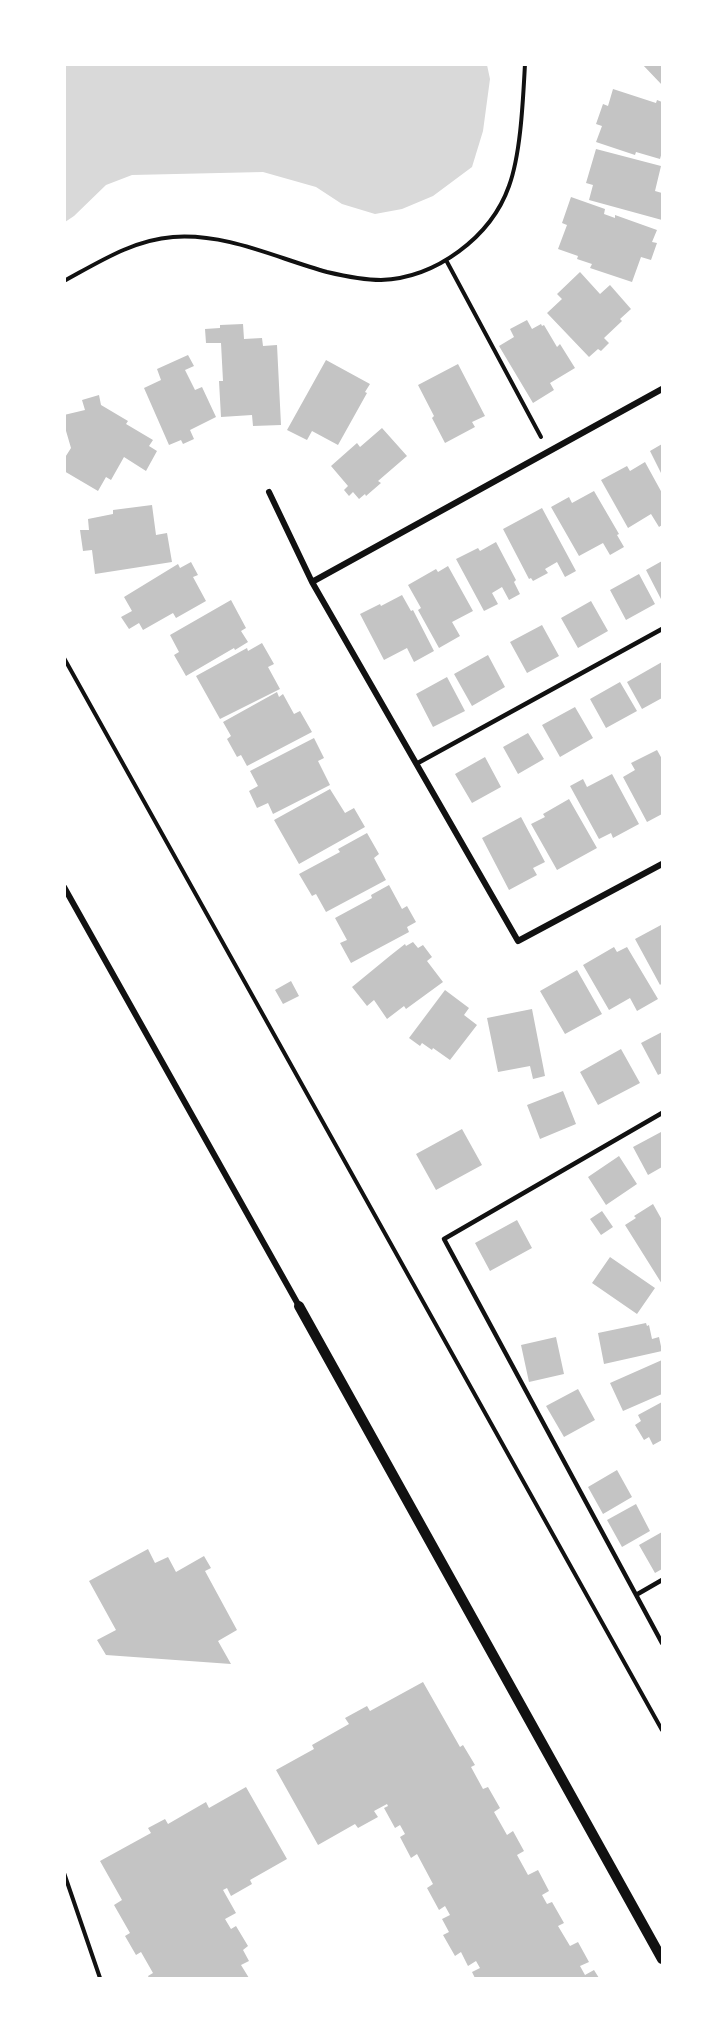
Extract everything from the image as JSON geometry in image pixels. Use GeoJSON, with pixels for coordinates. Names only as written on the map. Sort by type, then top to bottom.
{"type":"FeatureCollection","features":[{"type":"Feature","properties":{"kind":"street"},"geometry":{"type":"LineString","coordinates":[[312,582],[663,389]]}},
{"type":"Feature","properties":{"kind":"street"},"geometry":{"type":"LineString","coordinates":[[269,492],[312,582],[518,941],[663,864]]}},
{"type":"Feature","properties":{"kind":"street"},"geometry":{"type":"LineString","coordinates":[[64,887],[663,1959]]}},
{"type":"Feature","properties":{"kind":"lane"},"geometry":{"type":"LineString","coordinates":[[416,764],[663,629]]}},
{"type":"Feature","properties":{"kind":"lane"},"geometry":{"type":"LineString","coordinates":[[663,1113],[444,1239],[663,1643]]}},
{"type":"Feature","properties":{"kind":"lane"},"geometry":{"type":"LineString","coordinates":[[636,1595],[663,1580]]}},
{"type":"Feature","properties":{"kind":"path"},"geometry":{"type":"LineString","coordinates":[[64,281],[130,246],[159,238],[175,237],[226,241],[354,278],[380,280],[402,277],[430,268],[446,260],[481,231],[495,214],[509,185],[515,165],[525,64]]}},
{"type":"Feature","properties":{"kind":"path"},"geometry":{"type":"LineString","coordinates":[[446,260],[549,453]]}},
{"type":"Feature","properties":{"kind":"path"},"geometry":{"type":"LineString","coordinates":[[64,658],[663,1730]]}},
{"type":"Feature","properties":{"kind":"path"},"geometry":{"type":"LineString","coordinates":[[64,1873],[100,1978]]}},
{"type":"Feature","properties":{"kind":"shaded area"},"geometry":{"type":"Polygon","coordinates":[[[65,65],[487,65],[490,79],[483,131],[472,167],[433,196],[402,209],[375,214],[342,204],[316,187],[263,172],[132,175],[106,185],[65,222],[65,65]]]}},
{"type":"Feature","properties":{"kind":"building"},"geometry":{"type":"Polygon","coordinates":[[[642,64],[662,64],[662,85],[642,64]]]}},
{"type":"Feature","properties":{"kind":"building"},"geometry":{"type":"Polygon","coordinates":[[[613,89],[656,103],[657,100],[662,102],[660,159],[636,152],[635,155],[596,142],[602,126],[596,124],[603,104],[608,106],[613,89]]]}},
{"type":"Feature","properties":{"kind":"building"},"geometry":{"type":"Polygon","coordinates":[[[596,149],[661,166],[655,191],[662,193],[662,220],[589,200],[593,185],[586,183],[596,149]]]}},
{"type":"Feature","properties":{"kind":"building"},"geometry":{"type":"Polygon","coordinates":[[[571,197],[605,209],[604,214],[615,218],[615,215],[657,230],[652,242],[657,243],[651,260],[641,257],[632,282],[590,268],[592,264],[558,249],[567,225],[562,223],[571,197]]]}},
{"type":"Feature","properties":{"kind":"building"},"geometry":{"type":"Polygon","coordinates":[[[580,272],[600,294],[610,285],[631,309],[604,338],[609,343],[601,351],[598,349],[589,357],[547,313],[562,299],[557,294],[580,272]]]}},
{"type":"Feature","properties":{"kind":"building"},"geometry":{"type":"Polygon","coordinates":[[[527,320],[532,329],[541,324],[544,325],[557,347],[560,344],[575,368],[550,383],[554,390],[533,403],[499,346],[514,337],[510,329],[527,320]]]}},
{"type":"Feature","properties":{"kind":"building"},"geometry":{"type":"Polygon","coordinates":[[[243,324],[244,339],[262,338],[263,346],[277,345],[281,425],[253,426],[252,415],[221,417],[219,381],[223,381],[221,343],[206,343],[205,329],[220,328],[220,325],[243,324]]]}},
{"type":"Feature","properties":{"kind":"building"},"geometry":{"type":"Polygon","coordinates":[[[188,355],[194,366],[185,370],[195,390],[202,387],[216,417],[190,430],[194,439],[183,444],[181,440],[169,445],[144,388],[161,380],[157,369],[188,355]]]}},
{"type":"Feature","properties":{"kind":"building"},"geometry":{"type":"Polygon","coordinates":[[[326,360],[370,384],[338,445],[312,431],[307,440],[287,430],[326,360]]]}},
{"type":"Feature","properties":{"kind":"building"},"geometry":{"type":"Polygon","coordinates":[[[458,364],[485,416],[472,422],[475,427],[445,443],[418,385],[458,364]]]}},
{"type":"Feature","properties":{"kind":"building"},"geometry":{"type":"Polygon","coordinates":[[[99,395],[101,405],[128,421],[126,424],[153,440],[149,446],[157,451],[146,471],[124,457],[111,480],[106,477],[98,491],[64,471],[64,459],[71,448],[64,424],[64,415],[85,410],[82,400],[99,395]]]}},
{"type":"Feature","properties":{"kind":"building"},"geometry":{"type":"Polygon","coordinates":[[[382,428],[407,456],[378,481],[381,483],[366,496],[365,494],[359,499],[353,492],[349,496],[344,490],[348,486],[331,466],[357,443],[360,447],[382,428]]]}},
{"type":"Feature","properties":{"kind":"building"},"geometry":{"type":"Polygon","coordinates":[[[662,444],[662,475],[650,451],[662,444]]]}},
{"type":"Feature","properties":{"kind":"building"},"geometry":{"type":"Polygon","coordinates":[[[645,462],[662,493],[662,525],[659,527],[651,514],[628,528],[601,480],[627,466],[630,471],[645,462]]]}},
{"type":"Feature","properties":{"kind":"building"},"geometry":{"type":"Polygon","coordinates":[[[594,491],[624,547],[610,555],[603,543],[579,556],[551,507],[569,497],[572,503],[594,491]]]}},
{"type":"Feature","properties":{"kind":"building"},"geometry":{"type":"Polygon","coordinates":[[[152,505],[156,535],[167,533],[172,562],[95,574],[92,550],[83,551],[80,530],[89,530],[88,519],[113,514],[113,510],[152,505]]]}},
{"type":"Feature","properties":{"kind":"building"},"geometry":{"type":"Polygon","coordinates":[[[542,508],[576,571],[565,577],[557,562],[545,569],[548,573],[533,581],[529,579],[503,529],[542,508]]]}},
{"type":"Feature","properties":{"kind":"building"},"geometry":{"type":"Polygon","coordinates":[[[496,542],[516,580],[514,582],[520,594],[509,600],[502,587],[492,593],[498,604],[484,611],[456,559],[478,548],[480,551],[496,542]]]}},
{"type":"Feature","properties":{"kind":"building"},"geometry":{"type":"Polygon","coordinates":[[[662,561],[662,601],[646,570],[662,561]]]}},
{"type":"Feature","properties":{"kind":"building"},"geometry":{"type":"Polygon","coordinates":[[[191,562],[198,575],[193,577],[206,601],[176,618],[173,613],[143,630],[139,623],[129,629],[121,617],[132,611],[124,597],[178,564],[180,568],[191,562]]]}},
{"type":"Feature","properties":{"kind":"building"},"geometry":{"type":"Polygon","coordinates":[[[448,566],[473,611],[452,622],[460,636],[439,648],[418,610],[421,608],[408,585],[436,569],[438,572],[448,566]]]}},
{"type":"Feature","properties":{"kind":"building"},"geometry":{"type":"Polygon","coordinates":[[[639,574],[655,604],[626,620],[610,590],[639,574]]]}},
{"type":"Feature","properties":{"kind":"building"},"geometry":{"type":"Polygon","coordinates":[[[402,595],[411,611],[413,610],[434,651],[414,662],[407,648],[384,660],[360,614],[402,595]]]}},
{"type":"Feature","properties":{"kind":"building"},"geometry":{"type":"Polygon","coordinates":[[[231,600],[246,628],[241,631],[248,642],[186,676],[174,655],[179,652],[170,635],[231,600]]]}},
{"type":"Feature","properties":{"kind":"building"},"geometry":{"type":"Polygon","coordinates":[[[591,601],[608,631],[578,648],[561,618],[591,601]]]}},
{"type":"Feature","properties":{"kind":"building"},"geometry":{"type":"Polygon","coordinates":[[[542,625],[559,656],[527,673],[510,642],[542,625]]]}},
{"type":"Feature","properties":{"kind":"building"},"geometry":{"type":"Polygon","coordinates":[[[262,643],[274,664],[268,667],[280,689],[220,719],[196,676],[247,648],[248,651],[262,643]]]}},
{"type":"Feature","properties":{"kind":"building"},"geometry":{"type":"Polygon","coordinates":[[[488,655],[505,687],[472,706],[454,674],[488,655]]]}},
{"type":"Feature","properties":{"kind":"building"},"geometry":{"type":"Polygon","coordinates":[[[662,662],[662,698],[642,709],[627,682],[662,662]]]}},
{"type":"Feature","properties":{"kind":"building"},"geometry":{"type":"Polygon","coordinates":[[[447,677],[465,711],[433,727],[416,694],[447,677]]]}},
{"type":"Feature","properties":{"kind":"building"},"geometry":{"type":"Polygon","coordinates":[[[620,682],[637,711],[606,728],[590,699],[620,682]]]}},
{"type":"Feature","properties":{"kind":"building"},"geometry":{"type":"Polygon","coordinates":[[[277,692],[279,697],[283,694],[294,714],[300,711],[312,732],[247,766],[241,755],[237,757],[227,739],[231,736],[223,722],[277,692]]]}},
{"type":"Feature","properties":{"kind":"building"},"geometry":{"type":"Polygon","coordinates":[[[575,707],[593,738],[560,757],[542,725],[575,707]]]}},
{"type":"Feature","properties":{"kind":"building"},"geometry":{"type":"Polygon","coordinates":[[[528,733],[544,759],[518,774],[503,747],[528,733]]]}},
{"type":"Feature","properties":{"kind":"building"},"geometry":{"type":"Polygon","coordinates":[[[314,738],[324,758],[318,761],[330,785],[273,814],[268,803],[257,808],[249,791],[258,786],[250,771],[314,738]]]}},
{"type":"Feature","properties":{"kind":"building"},"geometry":{"type":"Polygon","coordinates":[[[657,750],[662,759],[662,814],[647,822],[623,777],[635,770],[631,763],[657,750]]]}},
{"type":"Feature","properties":{"kind":"building"},"geometry":{"type":"Polygon","coordinates":[[[485,757],[501,787],[472,803],[455,774],[485,757]]]}},
{"type":"Feature","properties":{"kind":"building"},"geometry":{"type":"Polygon","coordinates":[[[612,774],[639,824],[613,838],[611,833],[599,839],[570,786],[583,779],[587,787],[612,774]]]}},
{"type":"Feature","properties":{"kind":"building"},"geometry":{"type":"Polygon","coordinates":[[[330,789],[345,813],[354,808],[365,827],[299,864],[274,820],[330,789]]]}},
{"type":"Feature","properties":{"kind":"building"},"geometry":{"type":"Polygon","coordinates":[[[569,799],[597,848],[557,870],[531,824],[545,817],[543,814],[569,799]]]}},
{"type":"Feature","properties":{"kind":"building"},"geometry":{"type":"Polygon","coordinates":[[[521,817],[545,862],[533,868],[537,875],[509,890],[482,838],[521,817]]]}},
{"type":"Feature","properties":{"kind":"building"},"geometry":{"type":"Polygon","coordinates":[[[367,833],[379,854],[374,858],[386,880],[326,912],[316,894],[312,896],[299,874],[340,852],[338,849],[367,833]]]}},
{"type":"Feature","properties":{"kind":"building"},"geometry":{"type":"Polygon","coordinates":[[[389,885],[402,909],[407,906],[416,922],[407,927],[409,932],[351,963],[340,943],[347,940],[335,918],[372,898],[371,895],[389,885]]]}},
{"type":"Feature","properties":{"kind":"building"},"geometry":{"type":"Polygon","coordinates":[[[661,925],[662,983],[660,985],[635,939],[661,925]]]}},
{"type":"Feature","properties":{"kind":"building"},"geometry":{"type":"Polygon","coordinates":[[[413,942],[418,948],[423,945],[432,957],[427,961],[443,982],[406,1009],[404,1006],[387,1019],[374,1000],[367,1006],[352,987],[405,944],[406,946],[413,942]]]}},
{"type":"Feature","properties":{"kind":"building"},"geometry":{"type":"Polygon","coordinates":[[[614,947],[617,952],[627,947],[658,999],[637,1011],[630,998],[609,1010],[583,965],[614,947]]]}},
{"type":"Feature","properties":{"kind":"building"},"geometry":{"type":"Polygon","coordinates":[[[577,970],[602,1014],[565,1034],[540,991],[577,970]]]}},
{"type":"Feature","properties":{"kind":"building"},"geometry":{"type":"Polygon","coordinates":[[[291,981],[299,996],[283,1004],[275,990],[291,981]]]}},
{"type":"Feature","properties":{"kind":"building"},"geometry":{"type":"Polygon","coordinates":[[[445,990],[469,1008],[464,1015],[477,1025],[450,1060],[433,1048],[432,1050],[422,1043],[420,1046],[409,1038],[445,990]]]}},
{"type":"Feature","properties":{"kind":"building"},"geometry":{"type":"Polygon","coordinates":[[[532,1009],[545,1076],[533,1079],[530,1066],[498,1072],[487,1018],[532,1009]]]}},
{"type":"Feature","properties":{"kind":"building"},"geometry":{"type":"Polygon","coordinates":[[[662,1032],[662,1073],[658,1075],[641,1043],[662,1032]]]}},
{"type":"Feature","properties":{"kind":"building"},"geometry":{"type":"Polygon","coordinates":[[[621,1049],[640,1083],[598,1105],[580,1072],[621,1049]]]}},
{"type":"Feature","properties":{"kind":"building"},"geometry":{"type":"Polygon","coordinates":[[[563,1091],[576,1124],[540,1139],[527,1105],[563,1091]]]}},
{"type":"Feature","properties":{"kind":"building"},"geometry":{"type":"Polygon","coordinates":[[[462,1129],[482,1165],[436,1190],[416,1154],[462,1129]]]}},
{"type":"Feature","properties":{"kind":"building"},"geometry":{"type":"Polygon","coordinates":[[[661,1132],[662,1167],[648,1175],[633,1147],[661,1132]]]}},
{"type":"Feature","properties":{"kind":"building"},"geometry":{"type":"Polygon","coordinates":[[[619,1156],[637,1184],[606,1205],[588,1177],[619,1156]]]}},
{"type":"Feature","properties":{"kind":"building"},"geometry":{"type":"Polygon","coordinates":[[[653,1204],[662,1220],[662,1284],[625,1225],[636,1218],[634,1216],[653,1204]]]}},
{"type":"Feature","properties":{"kind":"building"},"geometry":{"type":"Polygon","coordinates":[[[602,1211],[613,1227],[601,1235],[590,1219],[602,1211]]]}},
{"type":"Feature","properties":{"kind":"building"},"geometry":{"type":"Polygon","coordinates":[[[517,1220],[532,1248],[490,1271],[475,1243],[517,1220]]]}},
{"type":"Feature","properties":{"kind":"building"},"geometry":{"type":"Polygon","coordinates":[[[610,1257],[655,1288],[637,1314],[592,1283],[610,1257]]]}},
{"type":"Feature","properties":{"kind":"building"},"geometry":{"type":"Polygon","coordinates":[[[646,1323],[647,1326],[649,1325],[652,1339],[659,1337],[662,1351],[604,1364],[598,1333],[646,1323]]]}},
{"type":"Feature","properties":{"kind":"building"},"geometry":{"type":"Polygon","coordinates":[[[556,1337],[564,1374],[529,1382],[521,1345],[556,1337]]]}},
{"type":"Feature","properties":{"kind":"building"},"geometry":{"type":"Polygon","coordinates":[[[662,1360],[662,1394],[623,1411],[610,1383],[662,1360]]]}},
{"type":"Feature","properties":{"kind":"building"},"geometry":{"type":"Polygon","coordinates":[[[578,1389],[595,1420],[564,1437],[546,1406],[578,1389]]]}},
{"type":"Feature","properties":{"kind":"building"},"geometry":{"type":"Polygon","coordinates":[[[662,1402],[662,1440],[653,1445],[649,1437],[644,1440],[635,1425],[641,1421],[638,1415],[662,1402]]]}},
{"type":"Feature","properties":{"kind":"building"},"geometry":{"type":"Polygon","coordinates":[[[617,1470],[632,1497],[603,1514],[588,1487],[617,1470]]]}},
{"type":"Feature","properties":{"kind":"building"},"geometry":{"type":"Polygon","coordinates":[[[636,1504],[650,1531],[622,1547],[607,1520],[636,1504]]]}},
{"type":"Feature","properties":{"kind":"building"},"geometry":{"type":"Polygon","coordinates":[[[662,1532],[662,1569],[655,1573],[639,1545],[662,1532]]]}},
{"type":"Feature","properties":{"kind":"building"},"geometry":{"type":"Polygon","coordinates":[[[148,1549],[155,1563],[168,1557],[176,1572],[204,1556],[211,1568],[205,1571],[237,1630],[218,1641],[231,1664],[106,1655],[97,1640],[116,1630],[89,1581],[148,1549]]]}},
{"type":"Feature","properties":{"kind":"building"},"geometry":{"type":"Polygon","coordinates":[[[423,1682],[460,1747],[463,1745],[475,1765],[471,1767],[483,1789],[488,1787],[500,1808],[494,1812],[507,1835],[513,1831],[524,1851],[517,1855],[528,1875],[538,1870],[549,1891],[542,1895],[547,1904],[552,1902],[564,1923],[558,1926],[570,1946],[578,1942],[589,1962],[580,1966],[585,1975],[594,1970],[599,1978],[475,1978],[472,1972],[480,1968],[476,1961],[468,1966],[461,1952],[455,1956],[443,1935],[449,1932],[442,1919],[450,1915],[445,1906],[439,1910],[427,1888],[433,1884],[417,1854],[411,1858],[400,1837],[405,1834],[400,1825],[395,1828],[384,1808],[388,1806],[387,1804],[374,1811],[378,1817],[358,1828],[355,1824],[318,1845],[276,1770],[314,1749],[312,1745],[349,1724],[345,1718],[367,1706],[370,1711],[423,1682]]]}},
{"type":"Feature","properties":{"kind":"building"},"geometry":{"type":"Polygon","coordinates":[[[246,1787],[287,1859],[250,1880],[252,1884],[231,1896],[227,1888],[223,1890],[236,1913],[225,1919],[231,1929],[236,1926],[248,1946],[243,1950],[249,1961],[241,1965],[249,1978],[149,1978],[148,1976],[153,1973],[141,1952],[136,1955],[125,1936],[130,1933],[114,1905],[122,1900],[100,1861],[151,1833],[148,1828],[165,1819],[168,1824],[206,1802],[209,1808],[246,1787]]]}}]}
